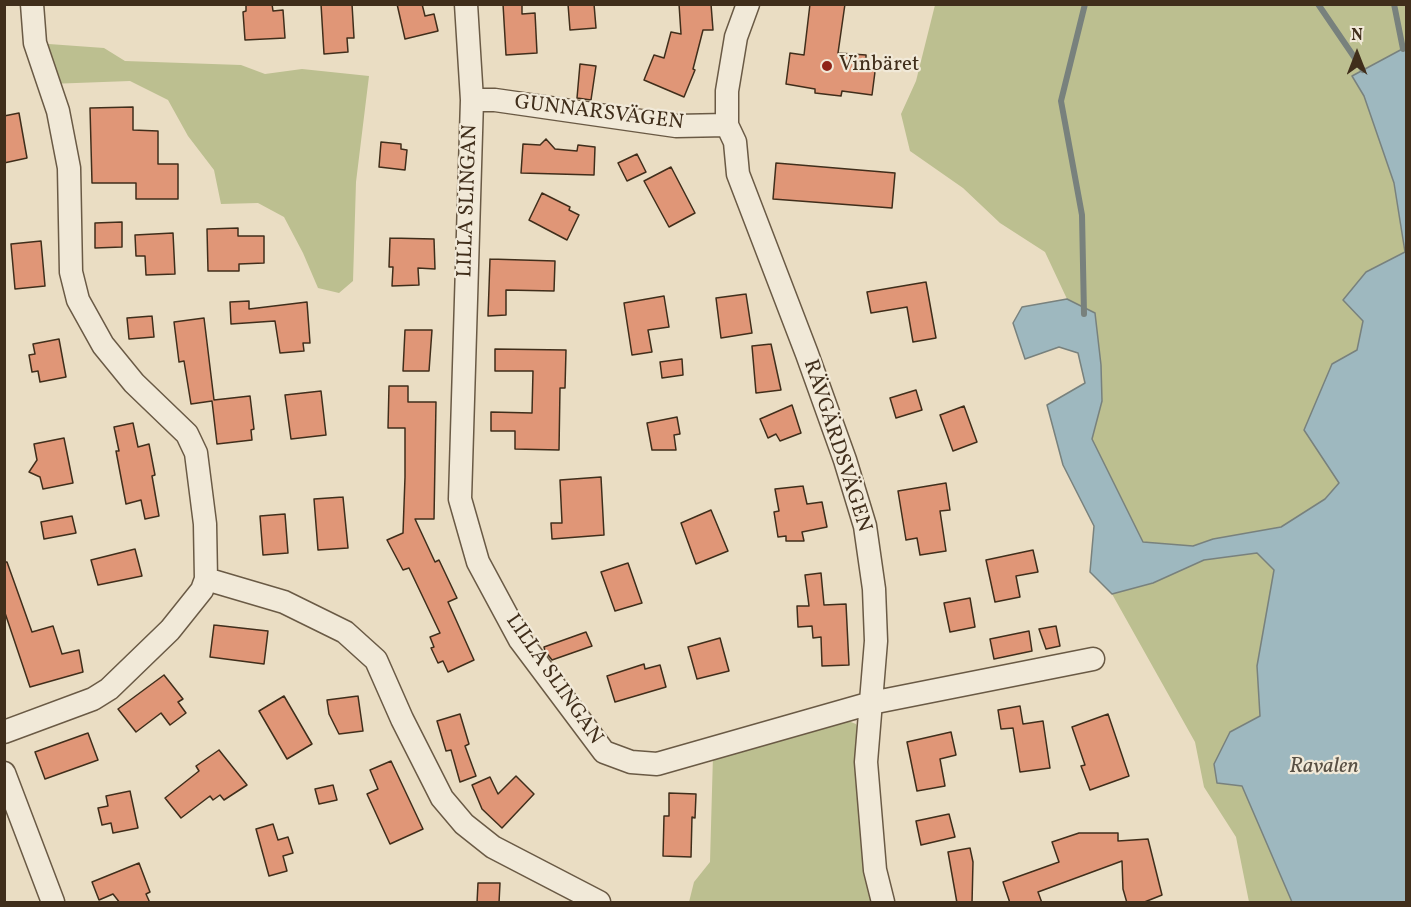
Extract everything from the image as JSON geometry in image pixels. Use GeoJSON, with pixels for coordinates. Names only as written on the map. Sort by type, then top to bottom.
{"type":"FeatureCollection","features":[{"type":"Feature","properties":{"kind":"street"},"geometry":{"type":"LineString","coordinates":[[4,732],[93,699],[109,689],[170,630],[202,590],[206,579],[205,524],[196,453],[187,434],[134,383],[103,345],[78,300],[71,272],[69,168],[65,142],[58,111],[35,43],[32,4]]}},
{"type":"Feature","properties":{"kind":"street","name":"LILLA SLINGAN"},"geometry":{"type":"LineString","coordinates":[[466,4],[472,100],[460,500],[478,562],[520,640],[604,752],[617,759],[637,764],[657,764],[871,703],[1093,659]]}},
{"type":"Feature","properties":{"kind":"street","name":"RÄVGÄRDSVÄGEN"},"geometry":{"type":"LineString","coordinates":[[748,4],[736,37],[727,91],[727,125],[735,142],[738,174],[841,449],[865,526],[874,589],[876,641],[866,762],[875,870],[883,903]]}},
{"type":"Feature","properties":{"kind":"street","name":"GUNNARSVÄGEN"},"geometry":{"type":"LineString","coordinates":[[472,100],[495,100],[676,126],[727,125]]}},
{"type":"Feature","properties":{"kind":"street"},"geometry":{"type":"LineString","coordinates":[[206,579],[284,602],[345,632],[376,660],[402,719],[442,798],[464,824],[492,847],[591,901]]}},
{"type":"Feature","properties":{"kind":"street"},"geometry":{"type":"LineString","coordinates":[[4,773],[53,903]]}},
{"type":"Feature","properties":{"kind":"green space"},"geometry":{"type":"Polygon","coordinates":[[[935,5],[1406,5],[1406,47],[1352,76],[1364,96],[1394,183],[1405,253],[1366,272],[1344,300],[1363,321],[1357,350],[1332,364],[1339,483],[1325,499],[1281,527],[1213,539],[1193,546],[1143,542],[1092,439],[1102,401],[1095,313],[1067,299],[1045,252],[1000,223],[963,188],[910,151],[901,114],[916,81],[935,5]]]}},
{"type":"Feature","properties":{"kind":"green space"},"geometry":{"type":"Polygon","coordinates":[[[35,43],[104,48],[125,61],[241,65],[265,74],[302,69],[369,76],[356,182],[353,281],[339,293],[318,288],[284,217],[258,203],[221,204],[214,170],[188,136],[168,100],[130,81],[49,84],[35,43]]]}},
{"type":"Feature","properties":{"kind":"green space"},"geometry":{"type":"Polygon","coordinates":[[[1257,553],[1274,570],[1257,666],[1260,716],[1230,732],[1242,786],[1292,902],[1249,902],[1236,837],[1204,787],[1195,742],[1112,594],[1153,583],[1204,560],[1257,553]]]}},
{"type":"Feature","properties":{"kind":"green space"},"geometry":{"type":"Polygon","coordinates":[[[843,719],[856,724],[861,737],[858,809],[863,862],[874,902],[689,902],[694,882],[710,862],[713,755],[843,719]]]}},
{"type":"Feature","properties":{"kind":"water","name":"Ravalen"},"geometry":{"type":"Polygon","coordinates":[[[1406,47],[1406,902],[1292,902],[1242,786],[1217,783],[1214,764],[1230,732],[1260,716],[1257,666],[1274,570],[1257,553],[1204,560],[1153,583],[1112,594],[1090,572],[1094,526],[1063,465],[1047,405],[1085,383],[1078,353],[1059,347],[1025,359],[1013,323],[1022,307],[1067,299],[1095,313],[1101,365],[1102,401],[1092,439],[1143,542],[1193,546],[1213,539],[1281,527],[1325,499],[1339,483],[1304,430],[1332,364],[1357,350],[1363,321],[1343,300],[1366,272],[1405,252],[1394,183],[1364,96],[1352,76],[1406,47]]]}},
{"type":"Feature","properties":{"kind":"building"},"geometry":{"type":"Polygon","coordinates":[[[246,4],[272,4],[273,11],[283,10],[285,38],[245,40],[243,12],[246,11],[246,4]]]}},
{"type":"Feature","properties":{"kind":"building"},"geometry":{"type":"Polygon","coordinates":[[[321,4],[352,4],[354,38],[347,38],[348,52],[324,54],[321,4]]]}},
{"type":"Feature","properties":{"kind":"building"},"geometry":{"type":"Polygon","coordinates":[[[397,4],[422,4],[425,16],[434,14],[438,31],[405,39],[397,4]]]}},
{"type":"Feature","properties":{"kind":"building"},"geometry":{"type":"Polygon","coordinates":[[[503,4],[522,4],[522,14],[535,13],[537,53],[506,55],[503,4]]]}},
{"type":"Feature","properties":{"kind":"building"},"geometry":{"type":"Polygon","coordinates":[[[568,4],[594,4],[596,28],[570,30],[568,4]]]}},
{"type":"Feature","properties":{"kind":"building"},"geometry":{"type":"Polygon","coordinates":[[[679,4],[711,4],[713,30],[703,30],[693,69],[695,70],[684,97],[644,80],[654,55],[664,58],[671,32],[681,34],[679,4]]]}},
{"type":"Feature","properties":{"kind":"building","name":"Vinbäret"},"geometry":{"type":"Polygon","coordinates":[[[810,4],[845,4],[838,53],[866,55],[866,62],[876,64],[872,95],[842,91],[841,96],[815,93],[815,89],[786,84],[790,53],[804,55],[810,4]]]}},
{"type":"Feature","properties":{"kind":"building"},"geometry":{"type":"Polygon","coordinates":[[[580,64],[596,66],[591,100],[577,98],[580,64]]]}},
{"type":"Feature","properties":{"kind":"building"},"geometry":{"type":"Polygon","coordinates":[[[133,107],[133,130],[158,131],[158,164],[178,164],[178,199],[136,199],[136,183],[92,183],[90,108],[133,107]]]}},
{"type":"Feature","properties":{"kind":"building"},"geometry":{"type":"Polygon","coordinates":[[[19,113],[27,158],[4,163],[4,116],[19,113]]]}},
{"type":"Feature","properties":{"kind":"building"},"geometry":{"type":"Polygon","coordinates":[[[546,139],[555,149],[577,151],[578,145],[595,147],[594,175],[521,173],[523,144],[540,145],[546,139]]]}},
{"type":"Feature","properties":{"kind":"building"},"geometry":{"type":"Polygon","coordinates":[[[381,142],[401,144],[401,149],[407,150],[405,170],[379,167],[381,142]]]}},
{"type":"Feature","properties":{"kind":"building"},"geometry":{"type":"Polygon","coordinates":[[[637,154],[646,172],[627,181],[618,163],[637,154]]]}},
{"type":"Feature","properties":{"kind":"building"},"geometry":{"type":"Polygon","coordinates":[[[776,163],[895,173],[892,208],[773,199],[776,163]]]}},
{"type":"Feature","properties":{"kind":"building"},"geometry":{"type":"Polygon","coordinates":[[[671,167],[695,213],[669,227],[644,181],[671,167]]]}},
{"type":"Feature","properties":{"kind":"building"},"geometry":{"type":"Polygon","coordinates":[[[542,193],[570,207],[569,210],[579,215],[567,240],[529,220],[542,193]]]}},
{"type":"Feature","properties":{"kind":"building"},"geometry":{"type":"Polygon","coordinates":[[[122,222],[122,247],[95,248],[95,223],[122,222]]]}},
{"type":"Feature","properties":{"kind":"building"},"geometry":{"type":"Polygon","coordinates":[[[238,228],[238,236],[264,236],[264,263],[239,264],[239,271],[208,271],[207,229],[238,228]]]}},
{"type":"Feature","properties":{"kind":"building"},"geometry":{"type":"Polygon","coordinates":[[[173,233],[175,274],[146,275],[145,256],[136,256],[135,235],[173,233]]]}},
{"type":"Feature","properties":{"kind":"building"},"geometry":{"type":"Polygon","coordinates":[[[390,238],[434,239],[435,269],[418,268],[419,285],[392,286],[393,267],[389,267],[390,238]]]}},
{"type":"Feature","properties":{"kind":"building"},"geometry":{"type":"Polygon","coordinates":[[[41,241],[45,286],[15,289],[11,244],[41,241]]]}},
{"type":"Feature","properties":{"kind":"building"},"geometry":{"type":"Polygon","coordinates":[[[490,259],[555,261],[554,291],[506,290],[506,315],[488,316],[490,259]]]}},
{"type":"Feature","properties":{"kind":"building"},"geometry":{"type":"Polygon","coordinates":[[[926,282],[936,338],[913,342],[907,307],[871,313],[867,292],[926,282]]]}},
{"type":"Feature","properties":{"kind":"building"},"geometry":{"type":"Polygon","coordinates":[[[746,294],[752,333],[721,338],[716,298],[746,294]]]}},
{"type":"Feature","properties":{"kind":"building"},"geometry":{"type":"Polygon","coordinates":[[[664,296],[669,327],[648,330],[652,352],[632,355],[624,303],[664,296]]]}},
{"type":"Feature","properties":{"kind":"building"},"geometry":{"type":"Polygon","coordinates":[[[249,301],[249,309],[307,302],[310,343],[303,343],[304,351],[280,353],[275,321],[231,324],[230,302],[249,301]]]}},
{"type":"Feature","properties":{"kind":"building"},"geometry":{"type":"Polygon","coordinates":[[[152,316],[154,337],[129,339],[127,318],[152,316]]]}},
{"type":"Feature","properties":{"kind":"building"},"geometry":{"type":"Polygon","coordinates":[[[204,318],[214,400],[250,396],[254,429],[251,430],[252,440],[217,444],[212,401],[191,404],[184,361],[179,362],[174,322],[204,318]]]}},
{"type":"Feature","properties":{"kind":"building"},"geometry":{"type":"Polygon","coordinates":[[[405,330],[432,330],[429,371],[403,371],[405,330]]]}},
{"type":"Feature","properties":{"kind":"building"},"geometry":{"type":"Polygon","coordinates":[[[59,339],[66,377],[40,382],[38,371],[32,372],[29,355],[35,354],[33,344],[59,339]]]}},
{"type":"Feature","properties":{"kind":"building"},"geometry":{"type":"Polygon","coordinates":[[[771,344],[781,390],[756,393],[752,346],[771,344]]]}},
{"type":"Feature","properties":{"kind":"building"},"geometry":{"type":"Polygon","coordinates":[[[495,349],[566,350],[565,388],[560,388],[559,450],[515,449],[515,431],[491,431],[491,412],[532,413],[533,371],[495,371],[495,349]]]}},
{"type":"Feature","properties":{"kind":"building"},"geometry":{"type":"Polygon","coordinates":[[[682,359],[683,375],[662,378],[660,362],[682,359]]]}},
{"type":"Feature","properties":{"kind":"building"},"geometry":{"type":"Polygon","coordinates":[[[389,386],[408,386],[408,402],[436,402],[434,519],[415,519],[435,562],[439,560],[457,598],[448,602],[474,660],[448,672],[443,661],[438,663],[431,648],[434,647],[430,637],[440,633],[409,568],[403,570],[387,540],[403,533],[405,477],[405,428],[388,428],[389,386]]]}},
{"type":"Feature","properties":{"kind":"building"},"geometry":{"type":"Polygon","coordinates":[[[916,390],[922,410],[896,418],[890,398],[916,390]]]}},
{"type":"Feature","properties":{"kind":"building"},"geometry":{"type":"Polygon","coordinates":[[[321,391],[326,435],[291,439],[285,395],[321,391]]]}},
{"type":"Feature","properties":{"kind":"building"},"geometry":{"type":"Polygon","coordinates":[[[792,405],[801,433],[780,441],[776,434],[768,438],[760,419],[792,405]]]}},
{"type":"Feature","properties":{"kind":"building"},"geometry":{"type":"Polygon","coordinates":[[[964,406],[977,442],[953,451],[940,415],[964,406]]]}},
{"type":"Feature","properties":{"kind":"building"},"geometry":{"type":"Polygon","coordinates":[[[677,417],[680,434],[674,435],[676,450],[652,450],[647,423],[677,417]]]}},
{"type":"Feature","properties":{"kind":"building"},"geometry":{"type":"Polygon","coordinates":[[[133,423],[138,447],[149,444],[155,475],[152,476],[159,516],[145,519],[141,500],[126,504],[116,451],[119,451],[114,427],[133,423]]]}},
{"type":"Feature","properties":{"kind":"building"},"geometry":{"type":"Polygon","coordinates":[[[64,438],[73,483],[43,489],[40,477],[29,472],[37,460],[34,444],[64,438]]]}},
{"type":"Feature","properties":{"kind":"building"},"geometry":{"type":"Polygon","coordinates":[[[601,477],[604,535],[552,539],[551,523],[562,523],[560,480],[601,477]]]}},
{"type":"Feature","properties":{"kind":"building"},"geometry":{"type":"Polygon","coordinates":[[[946,483],[950,510],[940,511],[946,551],[920,555],[917,538],[906,540],[898,491],[946,483]]]}},
{"type":"Feature","properties":{"kind":"building"},"geometry":{"type":"Polygon","coordinates":[[[803,486],[807,504],[822,502],[827,527],[802,532],[804,541],[786,541],[786,536],[778,537],[774,512],[779,511],[775,489],[803,486]]]}},
{"type":"Feature","properties":{"kind":"building"},"geometry":{"type":"Polygon","coordinates":[[[343,497],[348,548],[318,550],[314,499],[343,497]]]}},
{"type":"Feature","properties":{"kind":"building"},"geometry":{"type":"Polygon","coordinates":[[[711,510],[728,551],[696,564],[681,523],[711,510]]]}},
{"type":"Feature","properties":{"kind":"building"},"geometry":{"type":"Polygon","coordinates":[[[285,514],[288,553],[263,555],[260,516],[285,514]]]}},
{"type":"Feature","properties":{"kind":"building"},"geometry":{"type":"Polygon","coordinates":[[[72,516],[76,533],[44,539],[41,522],[72,516]]]}},
{"type":"Feature","properties":{"kind":"building"},"geometry":{"type":"Polygon","coordinates":[[[135,549],[142,576],[98,585],[91,560],[135,549]]]}},
{"type":"Feature","properties":{"kind":"building"},"geometry":{"type":"Polygon","coordinates":[[[1033,550],[1038,572],[1016,576],[1020,597],[995,602],[986,560],[1033,550]]]}},
{"type":"Feature","properties":{"kind":"building"},"geometry":{"type":"Polygon","coordinates":[[[4,562],[7,562],[32,632],[53,626],[62,654],[79,650],[83,672],[30,687],[4,610],[4,562]]]}},
{"type":"Feature","properties":{"kind":"building"},"geometry":{"type":"Polygon","coordinates":[[[628,563],[642,603],[615,611],[601,572],[628,563]]]}},
{"type":"Feature","properties":{"kind":"building"},"geometry":{"type":"Polygon","coordinates":[[[821,573],[824,605],[846,604],[849,665],[822,666],[821,637],[813,638],[812,626],[798,627],[797,606],[809,606],[805,575],[821,573]]]}},
{"type":"Feature","properties":{"kind":"building"},"geometry":{"type":"Polygon","coordinates":[[[970,598],[975,627],[950,632],[944,603],[970,598]]]}},
{"type":"Feature","properties":{"kind":"building"},"geometry":{"type":"Polygon","coordinates":[[[214,625],[268,631],[264,664],[210,657],[214,625]]]}},
{"type":"Feature","properties":{"kind":"building"},"geometry":{"type":"Polygon","coordinates":[[[1056,626],[1060,646],[1046,649],[1039,629],[1056,626]]]}},
{"type":"Feature","properties":{"kind":"building"},"geometry":{"type":"Polygon","coordinates":[[[1029,631],[1032,651],[994,659],[990,639],[1029,631]]]}},
{"type":"Feature","properties":{"kind":"building"},"geometry":{"type":"Polygon","coordinates":[[[586,632],[592,646],[552,660],[545,651],[544,647],[586,632]]]}},
{"type":"Feature","properties":{"kind":"building"},"geometry":{"type":"Polygon","coordinates":[[[720,638],[729,671],[697,679],[688,647],[720,638]]]}},
{"type":"Feature","properties":{"kind":"building"},"geometry":{"type":"Polygon","coordinates":[[[644,664],[645,669],[660,665],[666,687],[615,702],[607,676],[644,664]]]}},
{"type":"Feature","properties":{"kind":"building"},"geometry":{"type":"Polygon","coordinates":[[[164,675],[183,699],[178,702],[186,713],[170,725],[161,713],[136,732],[118,709],[164,675]]]}},
{"type":"Feature","properties":{"kind":"building"},"geometry":{"type":"Polygon","coordinates":[[[284,696],[312,744],[287,759],[259,711],[284,696]]]}},
{"type":"Feature","properties":{"kind":"building"},"geometry":{"type":"Polygon","coordinates":[[[358,696],[363,731],[339,734],[329,714],[327,700],[358,696]]]}},
{"type":"Feature","properties":{"kind":"building"},"geometry":{"type":"Polygon","coordinates":[[[1020,706],[1023,724],[1043,721],[1050,768],[1020,772],[1013,728],[1001,729],[998,710],[1020,706]]]}},
{"type":"Feature","properties":{"kind":"building"},"geometry":{"type":"Polygon","coordinates":[[[460,714],[469,744],[465,746],[476,776],[460,782],[451,750],[446,751],[437,721],[460,714]]]}},
{"type":"Feature","properties":{"kind":"building"},"geometry":{"type":"Polygon","coordinates":[[[1108,714],[1129,776],[1090,790],[1081,766],[1085,765],[1072,727],[1108,714]]]}},
{"type":"Feature","properties":{"kind":"building"},"geometry":{"type":"Polygon","coordinates":[[[951,732],[956,755],[940,759],[945,786],[917,791],[907,742],[951,732]]]}},
{"type":"Feature","properties":{"kind":"building"},"geometry":{"type":"Polygon","coordinates":[[[88,733],[98,760],[45,779],[35,752],[88,733]]]}},
{"type":"Feature","properties":{"kind":"building"},"geometry":{"type":"Polygon","coordinates":[[[219,750],[247,785],[224,800],[220,795],[213,800],[210,796],[181,818],[165,798],[199,771],[196,766],[219,750]]]}},
{"type":"Feature","properties":{"kind":"building"},"geometry":{"type":"Polygon","coordinates":[[[391,761],[423,829],[390,844],[367,794],[378,789],[370,770],[391,761]]]}},
{"type":"Feature","properties":{"kind":"building"},"geometry":{"type":"Polygon","coordinates":[[[516,776],[534,794],[502,828],[482,809],[472,785],[490,777],[498,794],[516,776]]]}},
{"type":"Feature","properties":{"kind":"building"},"geometry":{"type":"Polygon","coordinates":[[[333,785],[337,800],[319,804],[315,789],[333,785]]]}},
{"type":"Feature","properties":{"kind":"building"},"geometry":{"type":"Polygon","coordinates":[[[130,791],[138,828],[113,833],[111,823],[102,825],[98,808],[108,806],[106,796],[130,791]]]}},
{"type":"Feature","properties":{"kind":"building"},"geometry":{"type":"Polygon","coordinates":[[[669,793],[696,794],[695,818],[692,817],[691,857],[663,856],[664,816],[669,816],[669,793]]]}},
{"type":"Feature","properties":{"kind":"building"},"geometry":{"type":"Polygon","coordinates":[[[949,814],[955,837],[921,845],[916,821],[949,814]]]}},
{"type":"Feature","properties":{"kind":"building"},"geometry":{"type":"Polygon","coordinates":[[[273,824],[278,840],[288,837],[293,853],[283,856],[287,871],[269,876],[256,829],[273,824]]]}},
{"type":"Feature","properties":{"kind":"building"},"geometry":{"type":"Polygon","coordinates":[[[1079,833],[1118,833],[1118,841],[1148,839],[1162,895],[1142,903],[1127,903],[1123,889],[1122,861],[1038,892],[1042,903],[1010,903],[1003,882],[1059,862],[1052,842],[1079,833]]]}},
{"type":"Feature","properties":{"kind":"building"},"geometry":{"type":"Polygon","coordinates":[[[970,848],[973,862],[972,903],[957,903],[948,852],[970,848]]]}},
{"type":"Feature","properties":{"kind":"building"},"geometry":{"type":"Polygon","coordinates":[[[139,863],[150,892],[146,894],[150,903],[120,903],[113,894],[99,900],[92,882],[139,863]]]}},
{"type":"Feature","properties":{"kind":"building"},"geometry":{"type":"Polygon","coordinates":[[[478,883],[500,883],[499,903],[477,903],[478,883]]]}},
{"type":"Feature","properties":{"kind":"waterway"},"geometry":{"type":"LineString","coordinates":[[1084,314],[1082,215],[1061,101],[1085,4]]}},
{"type":"Feature","properties":{"kind":"waterway","name":"Ravalen"},"geometry":{"type":"LineString","coordinates":[[1318,4],[1363,70]]}},
{"type":"Feature","properties":{"kind":"waterway","name":"Ravalen"},"geometry":{"type":"LineString","coordinates":[[1394,4],[1403,49]]}},
{"type":"Feature","properties":{"kind":"place","name":"Vinbäret"},"geometry":{"type":"Point","coordinates":[827,66]}}]}
